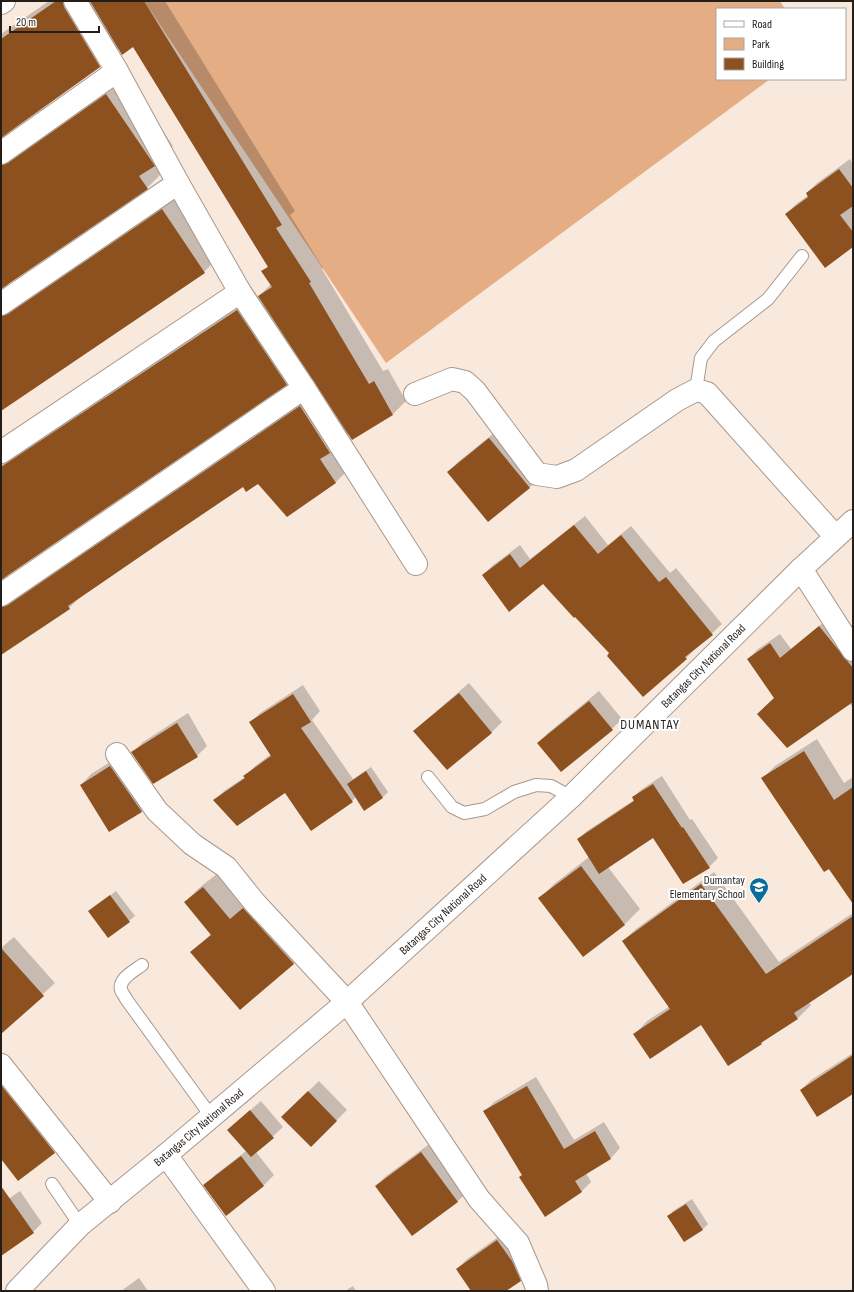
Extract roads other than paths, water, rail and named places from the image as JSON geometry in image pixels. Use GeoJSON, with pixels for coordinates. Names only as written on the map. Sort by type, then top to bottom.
{"type":"FeatureCollection","features":[{"type":"Feature","properties":{"kind":"street"},"geometry":{"type":"LineString","coordinates":[[75,1],[117,71],[240,292],[304,388],[416,564]]}},
{"type":"Feature","properties":{"kind":"street"},"geometry":{"type":"LineString","coordinates":[[1,153],[117,71]]}},
{"type":"Feature","properties":{"kind":"street"},"geometry":{"type":"LineString","coordinates":[[1,304],[178,183]]}},
{"type":"Feature","properties":{"kind":"street"},"geometry":{"type":"LineString","coordinates":[[1,452],[240,292]]}},
{"type":"Feature","properties":{"kind":"street"},"geometry":{"type":"LineString","coordinates":[[415,394],[452,379],[465,382],[475,391],[537,474],[557,477],[576,470],[677,400],[696,390],[707,393],[835,536]]}},
{"type":"Feature","properties":{"kind":"street"},"geometry":{"type":"LineString","coordinates":[[1,595],[304,388]]}},
{"type":"Feature","properties":{"kind":"street","name":"Batangas City National Road"},"geometry":{"type":"LineString","coordinates":[[17,1291],[80,1226],[347,1002],[571,797],[801,569],[853,521]]}},
{"type":"Feature","properties":{"kind":"street"},"geometry":{"type":"LineString","coordinates":[[801,569],[853,650]]}},
{"type":"Feature","properties":{"kind":"street"},"geometry":{"type":"LineString","coordinates":[[117,754],[157,811],[192,844],[226,867],[255,903],[347,1002],[479,1199],[518,1243],[536,1285],[537,1291]]}},
{"type":"Feature","properties":{"kind":"street"},"geometry":{"type":"LineString","coordinates":[[1,1065],[110,1202]]}},
{"type":"Feature","properties":{"kind":"street"},"geometry":{"type":"LineString","coordinates":[[166,1155],[264,1291]]}},
{"type":"Feature","properties":{"kind":"lane"},"geometry":{"type":"LineString","coordinates":[[696,390],[701,358],[714,342],[768,299],[802,256]]}},
{"type":"Feature","properties":{"kind":"lane"},"geometry":{"type":"LineString","coordinates":[[428,777],[452,807],[464,813],[485,809],[514,792],[536,785],[551,786],[571,797]]}},
{"type":"Feature","properties":{"kind":"lane"},"geometry":{"type":"LineString","coordinates":[[142,965],[125,978],[121,983],[121,990],[211,1116]]}},
{"type":"Feature","properties":{"kind":"lane"},"geometry":{"type":"LineString","coordinates":[[52,1184],[80,1226]]}},
{"type":"Feature","properties":{"kind":"place","name":"Dumantay Elementary School"},"geometry":{"type":"Point","coordinates":[759,904]}},
{"type":"Feature","properties":{"kind":"district","name":"DUMANTAY"},"geometry":{"type":"Point","coordinates":[650,724]}}]}
